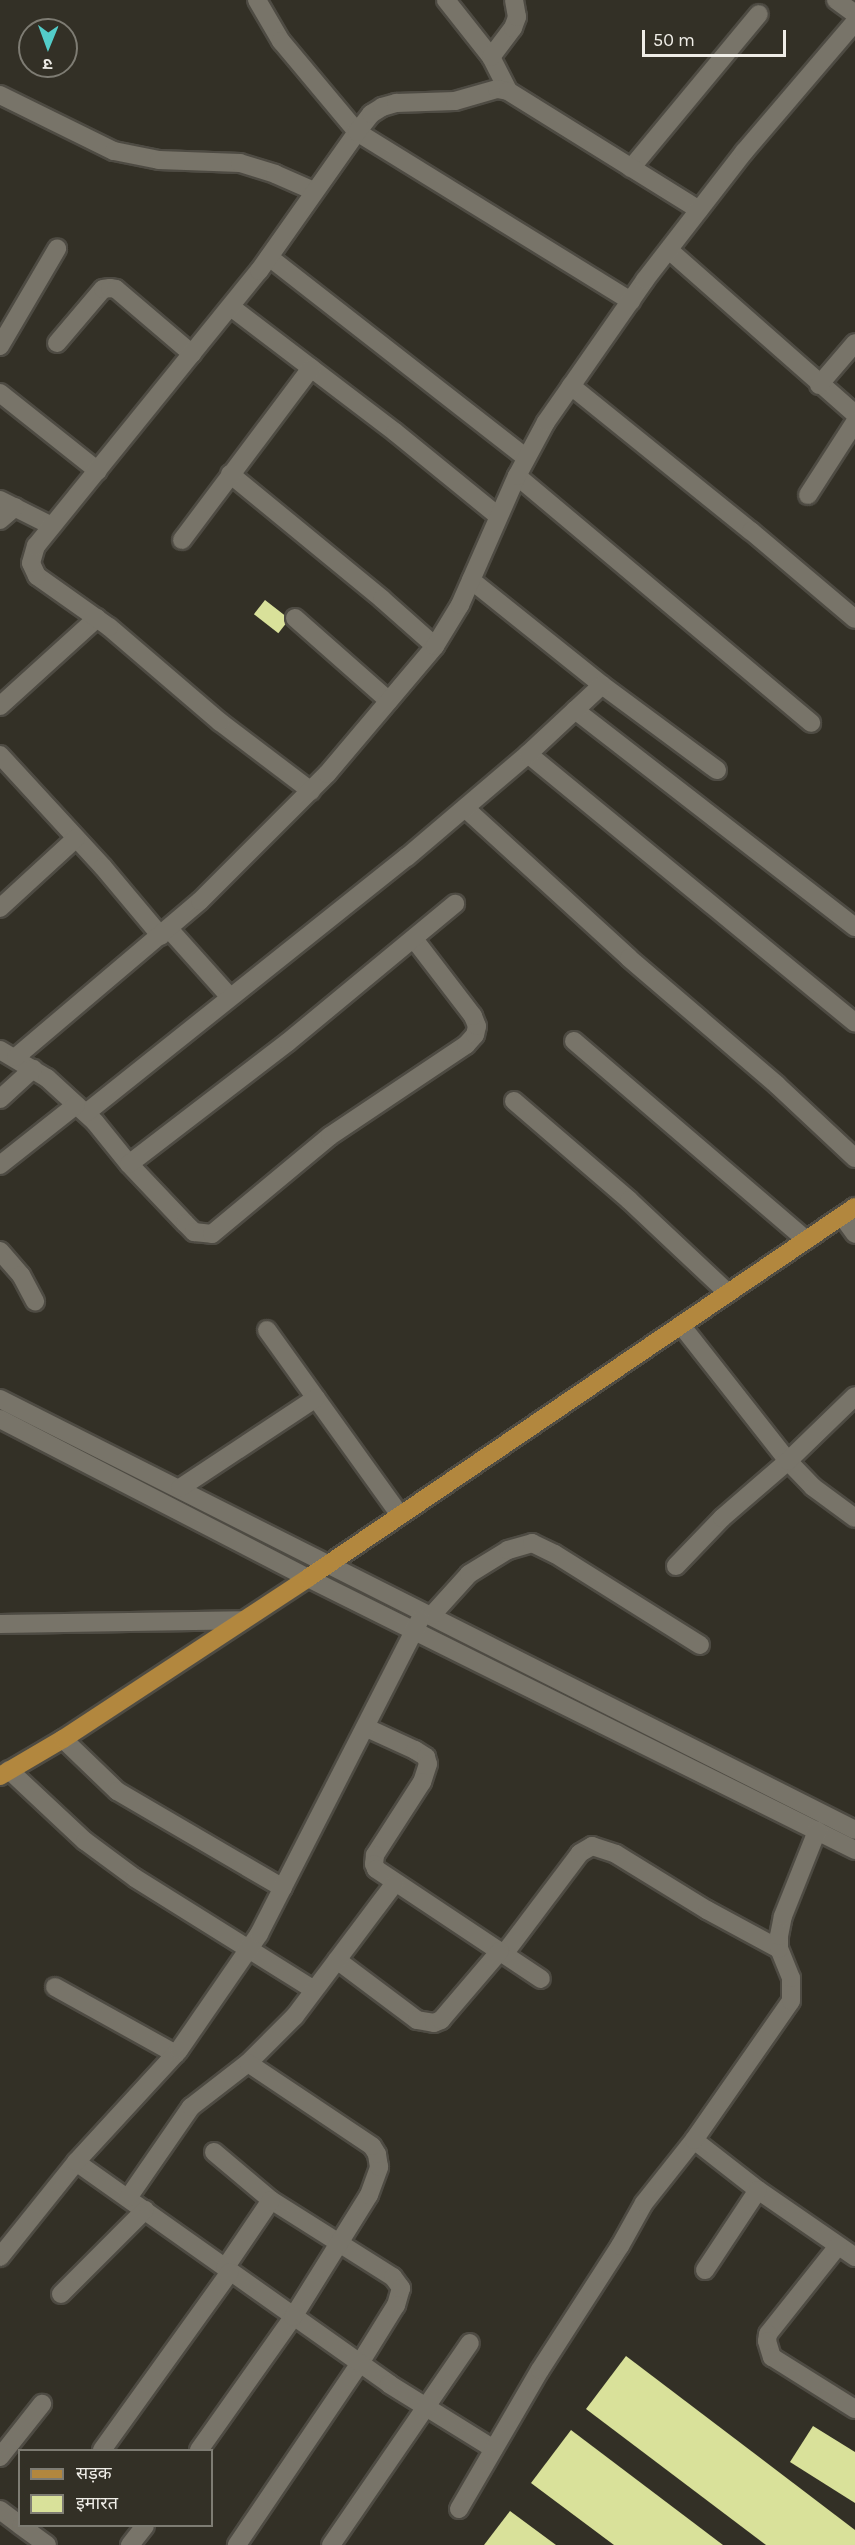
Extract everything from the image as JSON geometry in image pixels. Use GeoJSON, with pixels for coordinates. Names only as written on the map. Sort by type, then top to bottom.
{"type":"FeatureCollection","features":[{"type":"Feature","properties":{"kind":"main road"},"geometry":{"type":"LineString","coordinates":[[4,1773],[63,1739],[308,1578],[849,1211]]}},
{"type":"Feature","properties":{"kind":"street"},"geometry":{"type":"LineString","coordinates":[[257,0],[281,41],[357,132],[631,301]]}},
{"type":"Feature","properties":{"kind":"street"},"geometry":{"type":"LineString","coordinates":[[446,0],[491,57],[508,91]]}},
{"type":"Feature","properties":{"kind":"street"},"geometry":{"type":"LineString","coordinates":[[491,57],[513,28],[517,17],[514,0]]}},
{"type":"Feature","properties":{"kind":"street"},"geometry":{"type":"LineString","coordinates":[[836,0],[855,14]]}},
{"type":"Feature","properties":{"kind":"street"},"geometry":{"type":"LineString","coordinates":[[632,168],[759,15]]}},
{"type":"Feature","properties":{"kind":"street"},"geometry":{"type":"LineString","coordinates":[[414,939],[473,1016],[477,1026],[475,1035],[466,1045],[330,1136],[212,1234],[194,1232],[129,1164],[81,1109],[47,1078],[8,1054],[165,932],[200,901],[311,791],[435,646],[450,625],[498,516],[546,422],[631,301],[699,210],[744,152],[855,22]]}},
{"type":"Feature","properties":{"kind":"street"},"geometry":{"type":"LineString","coordinates":[[311,791],[220,722],[97,618],[37,576],[33,569],[31,556],[36,546],[231,307],[357,132],[371,114],[382,107],[396,103],[441,102],[497,89],[508,91],[699,210]]}},
{"type":"Feature","properties":{"kind":"street"},"geometry":{"type":"LineString","coordinates":[[0,95],[114,151],[159,160],[240,163],[314,191]]}},
{"type":"Feature","properties":{"kind":"street"},"geometry":{"type":"LineString","coordinates":[[0,345],[57,249]]}},
{"type":"Feature","properties":{"kind":"street"},"geometry":{"type":"LineString","coordinates":[[669,250],[819,385],[855,414]]}},
{"type":"Feature","properties":{"kind":"street"},"geometry":{"type":"LineString","coordinates":[[269,257],[526,458]]}},
{"type":"Feature","properties":{"kind":"street"},"geometry":{"type":"LineString","coordinates":[[57,344],[103,289],[110,288],[117,290],[192,354]]}},
{"type":"Feature","properties":{"kind":"street"},"geometry":{"type":"LineString","coordinates":[[231,307],[498,516]]}},
{"type":"Feature","properties":{"kind":"street"},"geometry":{"type":"LineString","coordinates":[[819,385],[855,343]]}},
{"type":"Feature","properties":{"kind":"street"},"geometry":{"type":"LineString","coordinates":[[182,540],[311,368]]}},
{"type":"Feature","properties":{"kind":"street"},"geometry":{"type":"LineString","coordinates":[[571,386],[751,531],[855,620]]}},
{"type":"Feature","properties":{"kind":"street"},"geometry":{"type":"LineString","coordinates":[[0,393],[99,471]]}},
{"type":"Feature","properties":{"kind":"street"},"geometry":{"type":"LineString","coordinates":[[808,495],[855,422]]}},
{"type":"Feature","properties":{"kind":"street"},"geometry":{"type":"LineString","coordinates":[[230,474],[382,599],[435,646]]}},
{"type":"Feature","properties":{"kind":"street"},"geometry":{"type":"LineString","coordinates":[[517,476],[811,723]]}},
{"type":"Feature","properties":{"kind":"street"},"geometry":{"type":"LineString","coordinates":[[0,520],[7,504],[52,526]]}},
{"type":"Feature","properties":{"kind":"street"},"geometry":{"type":"LineString","coordinates":[[471,580],[602,685],[717,770]]}},
{"type":"Feature","properties":{"kind":"street"},"geometry":{"type":"LineString","coordinates":[[0,706],[97,618]]}},
{"type":"Feature","properties":{"kind":"street"},"geometry":{"type":"LineString","coordinates":[[295,618],[389,701]]}},
{"type":"Feature","properties":{"kind":"street"},"geometry":{"type":"LineString","coordinates":[[0,1165],[81,1109],[230,997],[407,857],[528,754],[602,685]]}},
{"type":"Feature","properties":{"kind":"street"},"geometry":{"type":"LineString","coordinates":[[575,710],[855,927]]}},
{"type":"Feature","properties":{"kind":"street"},"geometry":{"type":"LineString","coordinates":[[528,754],[855,1023]]}},
{"type":"Feature","properties":{"kind":"street"},"geometry":{"type":"LineString","coordinates":[[0,755],[165,932],[230,997]]}},
{"type":"Feature","properties":{"kind":"street"},"geometry":{"type":"LineString","coordinates":[[465,808],[629,958],[777,1085],[855,1158]]}},
{"type":"Feature","properties":{"kind":"street"},"geometry":{"type":"LineString","coordinates":[[0,908],[76,838]]}},
{"type":"Feature","properties":{"kind":"street"},"geometry":{"type":"LineString","coordinates":[[129,1164],[244,1078],[455,904]]}},
{"type":"Feature","properties":{"kind":"street"},"geometry":{"type":"LineString","coordinates":[[574,1041],[806,1240]]}},
{"type":"Feature","properties":{"kind":"street"},"geometry":{"type":"LineString","coordinates":[[0,1099],[33,1069]]}},
{"type":"Feature","properties":{"kind":"street"},"geometry":{"type":"LineString","coordinates":[[514,1101],[629,1200],[728,1293]]}},
{"type":"Feature","properties":{"kind":"street"},"geometry":{"type":"LineString","coordinates":[[849,1211],[855,1234]]}},
{"type":"Feature","properties":{"kind":"street"},"geometry":{"type":"LineString","coordinates":[[0,1251],[21,1275],[35,1301]]}},
{"type":"Feature","properties":{"kind":"street"},"geometry":{"type":"LineString","coordinates":[[681,1325],[788,1461],[813,1487],[855,1518]]}},
{"type":"Feature","properties":{"kind":"street"},"geometry":{"type":"LineString","coordinates":[[267,1330],[400,1515]]}},
{"type":"Feature","properties":{"kind":"street"},"geometry":{"type":"LineString","coordinates":[[676,1566],[722,1518],[788,1461],[855,1396]]}},
{"type":"Feature","properties":{"kind":"street"},"geometry":{"type":"LineString","coordinates":[[180,1488],[316,1398]]}},
{"type":"Feature","properties":{"kind":"street"},"geometry":{"type":"LineString","coordinates":[[0,1399],[330,1563],[855,1830]]}},
{"type":"Feature","properties":{"kind":"street"},"geometry":{"type":"LineString","coordinates":[[0,1419],[308,1578],[855,1850]]}},
{"type":"Feature","properties":{"kind":"street"},"geometry":{"type":"LineString","coordinates":[[0,2257],[76,2162],[176,2054],[248,1949],[283,1888],[415,1631],[429,1613],[469,1574],[508,1550],[532,1543],[555,1554],[699,1645]]}},
{"type":"Feature","properties":{"kind":"street"},"geometry":{"type":"LineString","coordinates":[[0,1624],[243,1620]]}},
{"type":"Feature","properties":{"kind":"street"},"geometry":{"type":"LineString","coordinates":[[367,1728],[415,1750],[426,1757],[428,1764],[422,1782],[375,1855],[376,1869],[541,1979]]}},
{"type":"Feature","properties":{"kind":"street"},"geometry":{"type":"LineString","coordinates":[[63,1739],[117,1791],[283,1888]]}},
{"type":"Feature","properties":{"kind":"street"},"geometry":{"type":"LineString","coordinates":[[4,1773],[85,1841],[135,1878],[314,1990]]}},
{"type":"Feature","properties":{"kind":"street"},"geometry":{"type":"LineString","coordinates":[[459,2509],[644,2203],[694,2140],[791,2001],[791,1978],[779,1949],[783,1916],[817,1831]]}},
{"type":"Feature","properties":{"kind":"street"},"geometry":{"type":"LineString","coordinates":[[337,1960],[417,2020],[434,2023],[441,2020],[502,1953],[580,1853],[592,1846],[616,1854],[707,1910],[779,1949]]}},
{"type":"Feature","properties":{"kind":"street"},"geometry":{"type":"LineString","coordinates":[[128,2198],[191,2107],[248,2063],[295,2016],[395,1883]]}},
{"type":"Feature","properties":{"kind":"street"},"geometry":{"type":"LineString","coordinates":[[55,1987],[176,2054]]}},
{"type":"Feature","properties":{"kind":"street"},"geometry":{"type":"LineString","coordinates":[[200,2449],[293,2317],[376,2180],[379,2167],[377,2154],[372,2146],[248,2063]]}},
{"type":"Feature","properties":{"kind":"street"},"geometry":{"type":"LineString","coordinates":[[694,2140],[758,2190],[855,2257]]}},
{"type":"Feature","properties":{"kind":"street"},"geometry":{"type":"LineString","coordinates":[[214,2152],[271,2199],[399,2282],[401,2288],[396,2305],[360,2363],[237,2545]]}},
{"type":"Feature","properties":{"kind":"street"},"geometry":{"type":"LineString","coordinates":[[76,2162],[293,2317],[427,2408],[494,2449]]}},
{"type":"Feature","properties":{"kind":"street"},"geometry":{"type":"LineString","coordinates":[[705,2270],[758,2190]]}},
{"type":"Feature","properties":{"kind":"street"},"geometry":{"type":"LineString","coordinates":[[103,2449],[227,2270],[271,2199]]}},
{"type":"Feature","properties":{"kind":"street"},"geometry":{"type":"LineString","coordinates":[[61,2294],[145,2210]]}},
{"type":"Feature","properties":{"kind":"street"},"geometry":{"type":"LineString","coordinates":[[838,2246],[768,2334],[767,2341],[772,2357],[855,2409]]}},
{"type":"Feature","properties":{"kind":"street"},"geometry":{"type":"LineString","coordinates":[[331,2545],[470,2343]]}},
{"type":"Feature","properties":{"kind":"street"},"geometry":{"type":"LineString","coordinates":[[0,2457],[42,2404]]}},
{"type":"Feature","properties":{"kind":"street"},"geometry":{"type":"LineString","coordinates":[[0,2510],[18,2521]]}},
{"type":"Feature","properties":{"kind":"street"},"geometry":{"type":"LineString","coordinates":[[130,2545],[144,2527]]}},
{"type":"Feature","properties":{"kind":"building"},"geometry":{"type":"Polygon","coordinates":[[[265,600],[289,619],[278,633],[254,614],[265,600]]]}},
{"type":"Feature","properties":{"kind":"building"},"geometry":{"type":"Polygon","coordinates":[[[626,2356],[855,2530],[855,2545],[766,2545],[586,2409],[626,2356]]]}},
{"type":"Feature","properties":{"kind":"building"},"geometry":{"type":"Polygon","coordinates":[[[813,2426],[855,2452],[855,2503],[790,2462],[813,2426]]]}},
{"type":"Feature","properties":{"kind":"building"},"geometry":{"type":"Polygon","coordinates":[[[571,2430],[723,2545],[614,2545],[531,2483],[571,2430]]]}},
{"type":"Feature","properties":{"kind":"building"},"geometry":{"type":"Polygon","coordinates":[[[510,2511],[556,2545],[484,2545],[510,2511]]]}}]}
